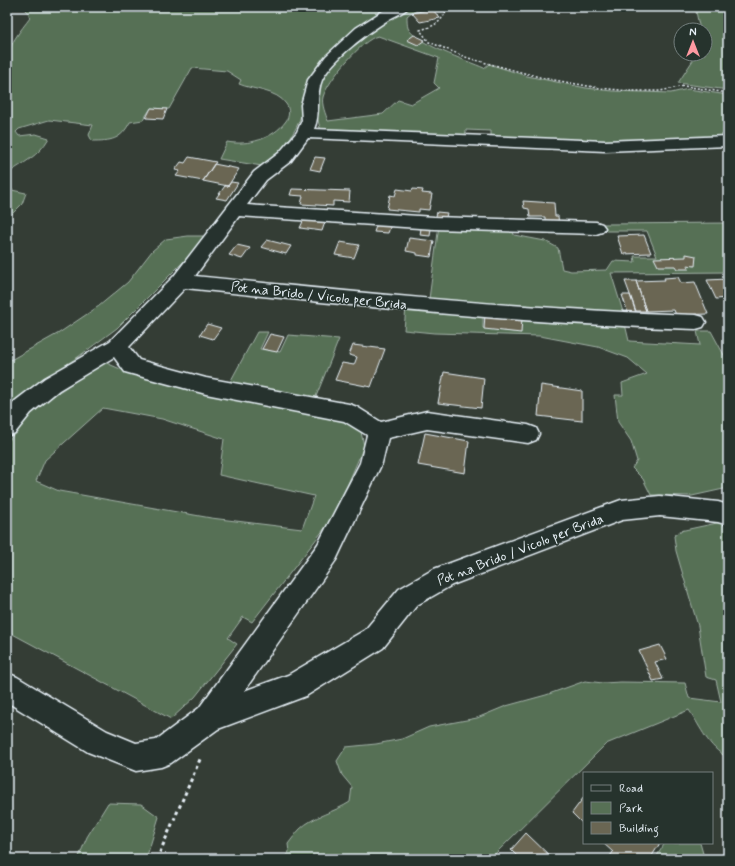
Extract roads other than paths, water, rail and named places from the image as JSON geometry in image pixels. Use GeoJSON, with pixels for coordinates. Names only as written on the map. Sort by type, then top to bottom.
{"type":"FeatureCollection","features":[{"type":"Feature","properties":{"kind":"street"},"geometry":{"type":"LineString","coordinates":[[7,427],[23,407],[52,384],[117,346],[181,281],[260,176],[285,157],[304,133],[310,120],[309,105],[315,80],[331,59],[361,32],[394,10],[402,7]]}},
{"type":"Feature","properties":{"kind":"street"},"geometry":{"type":"LineString","coordinates":[[304,133],[605,146],[728,141]]}},
{"type":"Feature","properties":{"kind":"street"},"geometry":{"type":"LineString","coordinates":[[234,210],[434,223],[596,228]]}},
{"type":"Feature","properties":{"kind":"street","name":"Pot na Brido / Vicolo per Brida"},"geometry":{"type":"LineString","coordinates":[[181,281],[431,306],[625,321],[696,322]]}},
{"type":"Feature","properties":{"kind":"street"},"geometry":{"type":"LineString","coordinates":[[117,346],[132,366],[206,386],[349,413],[379,431],[427,420],[528,434]]}},
{"type":"Feature","properties":{"kind":"street","name":"Pot na Brido / Vicolo per Brida"},"geometry":{"type":"LineString","coordinates":[[209,718],[326,552],[371,463],[379,431]]}},
{"type":"Feature","properties":{"kind":"street","name":"Pot na Brido / Vicolo per Brida"},"geometry":{"type":"LineString","coordinates":[[7,687],[98,742],[136,757],[162,753],[209,718],[296,686],[374,639],[408,597],[443,577],[621,510],[660,506],[718,512],[728,515]]}}]}
